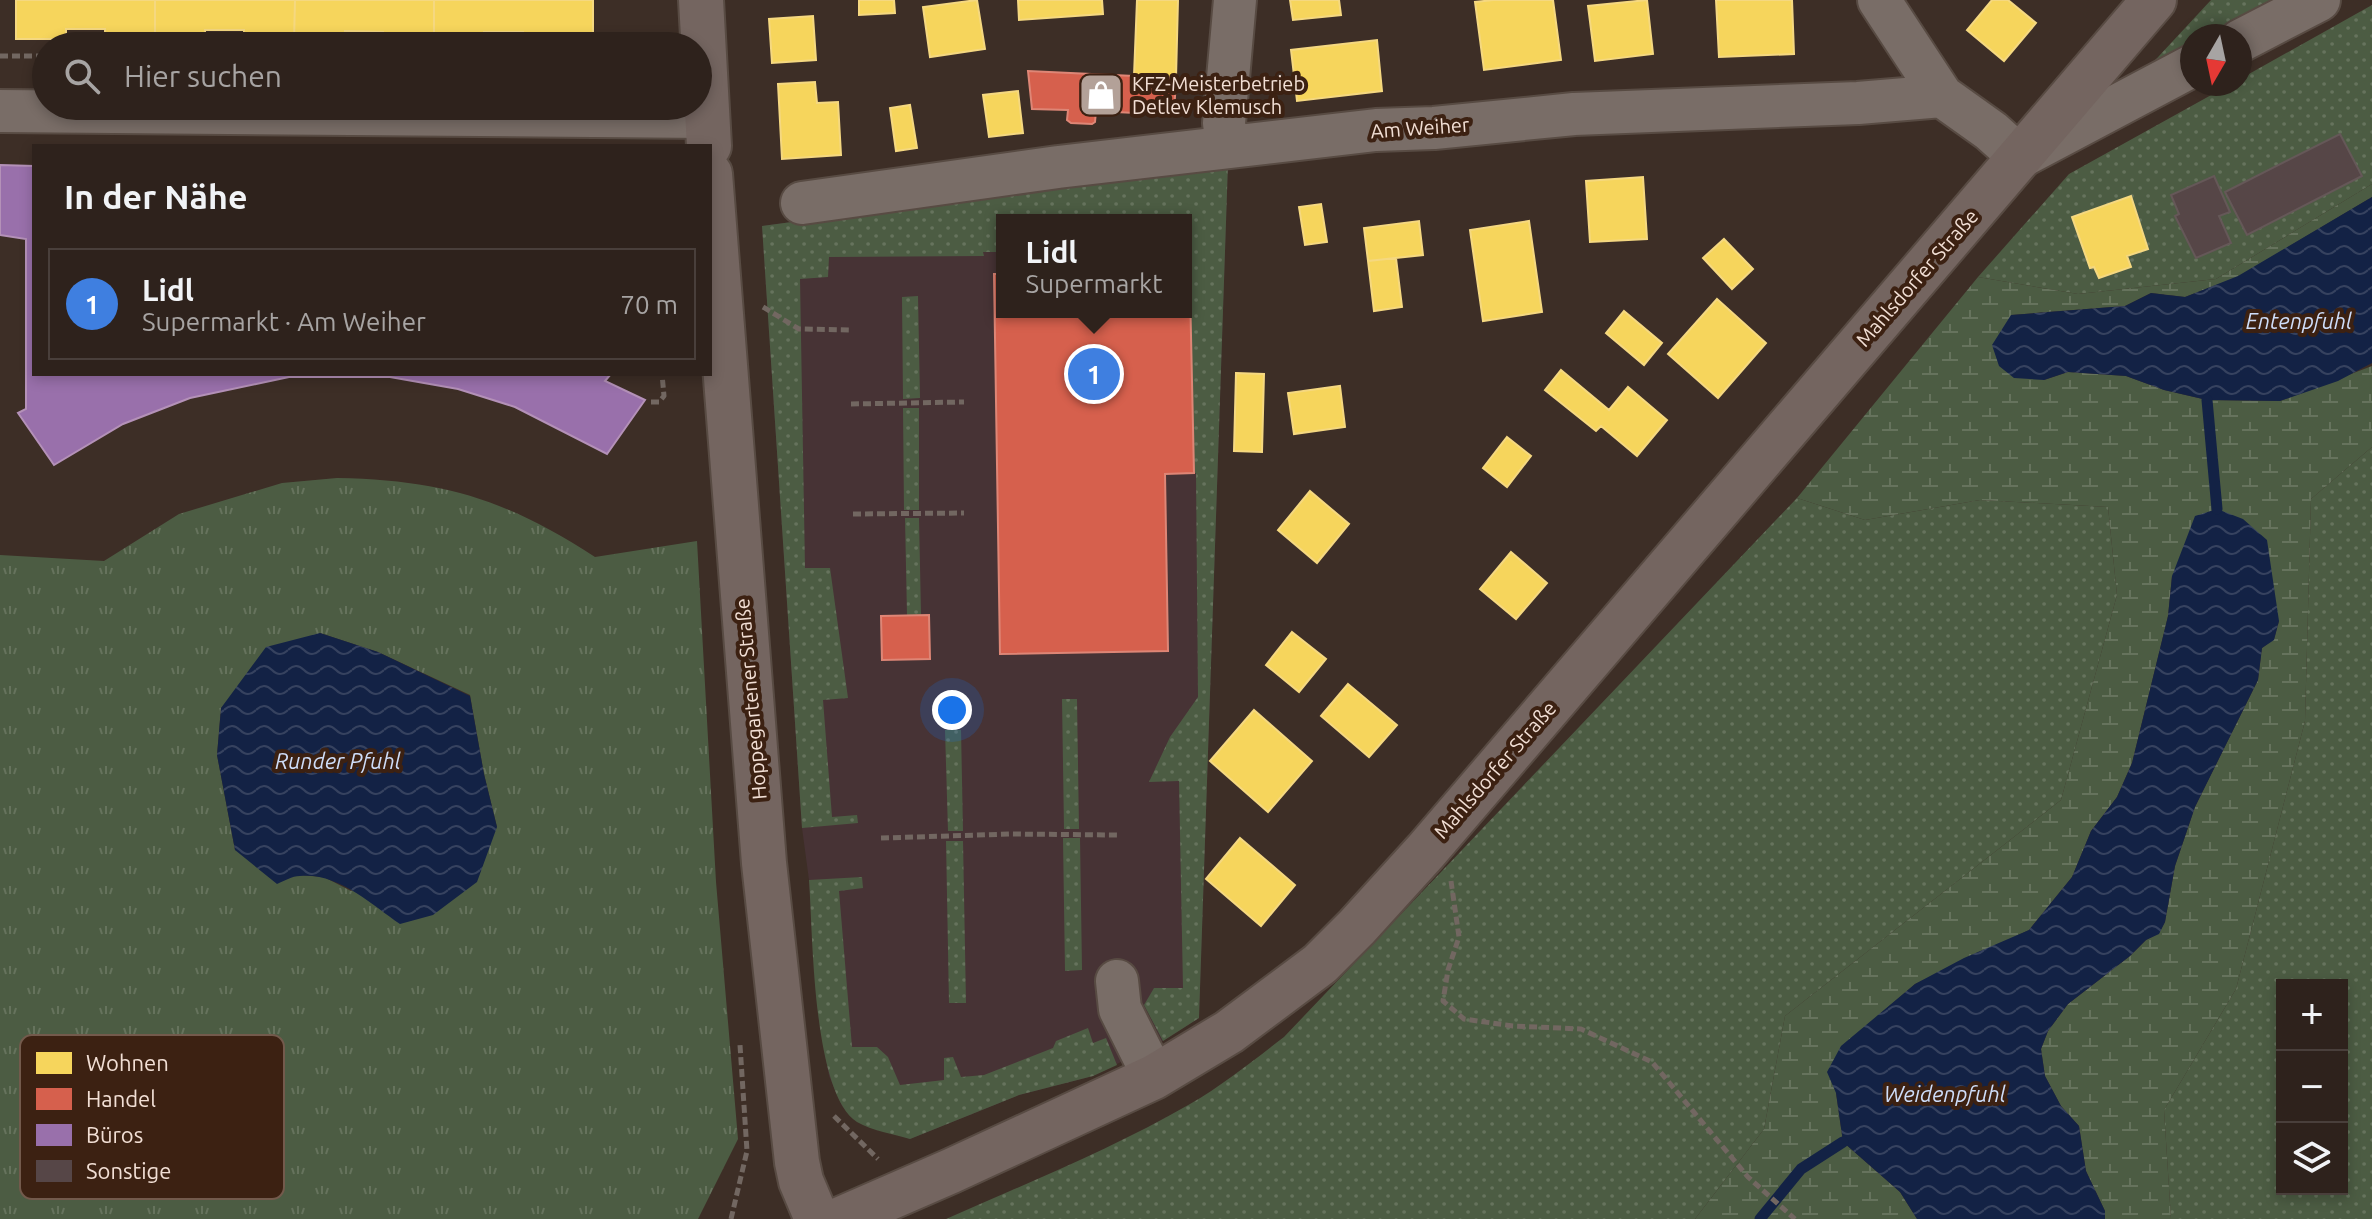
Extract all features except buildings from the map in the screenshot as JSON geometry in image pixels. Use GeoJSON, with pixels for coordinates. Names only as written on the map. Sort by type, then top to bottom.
{"type":"FeatureCollection","features":[{"type":"Feature","properties":{"kind":"main road"},"geometry":{"type":"LineString","coordinates":[[701,0],[703,32]]}},
{"type":"Feature","properties":{"kind":"main road","name":"Mahlsdorfer Straße"},"geometry":{"type":"LineString","coordinates":[[841,1219],[1154,1077],[1229,1032],[1320,964],[1436,839],[2154,0]]}},
{"type":"Feature","properties":{"kind":"main road","name":"Hoppegartener Straße"},"geometry":{"type":"LineString","coordinates":[[712,200],[764,863],[797,1162],[801,1181],[817,1219]]}},
{"type":"Feature","properties":{"kind":"street"},"geometry":{"type":"LineString","coordinates":[[1227,147],[1224,123],[1235,0]]}},
{"type":"Feature","properties":{"kind":"street"},"geometry":{"type":"LineString","coordinates":[[1879,0],[1942,96],[1991,131],[2020,157]]}},
{"type":"Feature","properties":{"kind":"street"},"geometry":{"type":"LineString","coordinates":[[2252,35],[2319,0]]}},
{"type":"Feature","properties":{"kind":"street","name":"Mahlsdorfer Straße"},"geometry":{"type":"LineString","coordinates":[[2020,157],[2180,72]]}},
{"type":"Feature","properties":{"kind":"street","name":"Am Weiher"},"geometry":{"type":"LineString","coordinates":[[802,203],[1376,130],[1434,128],[1574,114],[1858,103],[1942,96]]}},
{"type":"Feature","properties":{"kind":"street"},"geometry":{"type":"LineString","coordinates":[[0,111],[32,112]]}},
{"type":"Feature","properties":{"kind":"street"},"geometry":{"type":"LineString","coordinates":[[303,120],[708,132]]}},
{"type":"Feature","properties":{"kind":"street"},"geometry":{"type":"LineString","coordinates":[[1117,981],[1120,1009],[1154,1077]]}},
{"type":"Feature","properties":{"kind":"path"},"geometry":{"type":"LineString","coordinates":[[0,56],[32,56]]}},
{"type":"Feature","properties":{"kind":"path"},"geometry":{"type":"LineString","coordinates":[[763,307],[799,329],[849,330]]}},
{"type":"Feature","properties":{"kind":"path"},"geometry":{"type":"LineString","coordinates":[[651,402],[659,402],[664,396],[662,376]]}},
{"type":"Feature","properties":{"kind":"path"},"geometry":{"type":"LineString","coordinates":[[851,404],[964,402]]}},
{"type":"Feature","properties":{"kind":"path"},"geometry":{"type":"LineString","coordinates":[[853,514],[964,513]]}},
{"type":"Feature","properties":{"kind":"path"},"geometry":{"type":"LineString","coordinates":[[881,838],[1117,835]]}},
{"type":"Feature","properties":{"kind":"path"},"geometry":{"type":"LineString","coordinates":[[1450,876],[1459,937],[1448,970],[1443,1001],[1464,1019],[1513,1026],[1581,1029],[1652,1062],[1748,1177],[1795,1219]]}},
{"type":"Feature","properties":{"kind":"shaded area"},"geometry":{"type":"Polygon","coordinates":[[[1228,163],[1199,1018],[1163,1041],[1093,1076],[1019,1095],[910,1139],[858,1122],[842,1106],[829,1076],[819,1021],[809,880],[802,828],[762,226],[1228,163]]]}},
{"type":"Feature","properties":{"kind":"green space"},"geometry":{"type":"Polygon","coordinates":[[[2211,0],[2288,0],[2243,24],[2189,24],[2211,0]]]}},
{"type":"Feature","properties":{"kind":"green space"},"geometry":{"type":"Polygon","coordinates":[[[2372,5],[2372,184],[2216,279],[2078,294],[1978,277],[2069,174],[2209,96],[2252,96],[2252,72],[2372,5]]]}},
{"type":"Feature","properties":{"kind":"green space"},"geometry":{"type":"Polygon","coordinates":[[[2180,33],[2180,57],[2146,70],[2180,33]]]}},
{"type":"Feature","properties":{"kind":"green space"},"geometry":{"type":"Polygon","coordinates":[[[1228,163],[1199,1018],[1163,1041],[1144,1005],[1154,988],[1183,988],[1179,781],[1149,782],[1170,737],[1198,697],[1191,318],[1192,214],[996,214],[996,252],[983,252],[984,256],[829,257],[828,277],[800,279],[805,568],[830,568],[848,698],[823,700],[832,817],[857,815],[858,823],[802,828],[762,226],[1228,163]]]}},
{"type":"Feature","properties":{"kind":"green space"},"geometry":{"type":"Polygon","coordinates":[[[2372,184],[2372,197],[2238,277],[2185,297],[2151,293],[2125,306],[2011,315],[2044,380],[2068,372],[2126,376],[2164,390],[2207,400],[2280,401],[2372,366],[2372,447],[2311,499],[2305,721],[2236,989],[2164,1110],[2171,1219],[2105,1219],[2105,1211],[2086,1171],[2079,1126],[2061,1106],[2045,1076],[2041,1049],[2048,1031],[2068,1004],[2146,940],[2159,933],[2165,922],[2175,866],[2195,807],[2258,680],[2262,648],[2274,639],[2279,621],[2172,576],[2168,616],[2132,763],[2117,797],[2091,831],[2072,877],[2029,930],[1915,984],[1880,1014],[1836,1093],[1843,1142],[1900,1192],[1917,1219],[1695,1219],[1764,1129],[1785,1016],[2061,800],[2117,595],[2108,507],[1980,500],[1865,520],[1797,498],[1978,277],[2078,294],[2216,279],[2372,184]]]}},
{"type":"Feature","properties":{"kind":"green space"},"geometry":{"type":"Polygon","coordinates":[[[918,296],[920,398],[903,399],[902,297],[918,296]]]}},
{"type":"Feature","properties":{"kind":"green space"},"geometry":{"type":"Polygon","coordinates":[[[903,408],[919,408],[919,510],[904,510],[903,408]]]}},
{"type":"Feature","properties":{"kind":"green space"},"geometry":{"type":"Polygon","coordinates":[[[2372,447],[2372,1219],[2171,1219],[2164,1110],[2236,989],[2305,721],[2311,499],[2372,447]]]}},
{"type":"Feature","properties":{"kind":"green space"},"geometry":{"type":"Polygon","coordinates":[[[337,478],[409,483],[472,496],[532,520],[595,557],[697,541],[716,882],[738,1139],[698,1219],[0,1219],[0,555],[104,561],[179,514],[282,483],[337,478]],[[320,633],[221,708],[217,755],[235,850],[298,875],[324,877],[351,891],[497,827],[470,695],[378,652],[320,633]]]}},
{"type":"Feature","properties":{"kind":"green space"},"geometry":{"type":"Polygon","coordinates":[[[1797,498],[1865,520],[1980,500],[2108,507],[2117,595],[2061,800],[1785,1016],[1764,1129],[1695,1219],[946,1219],[1069,1165],[1190,1104],[1284,1037],[1797,498]]]}},
{"type":"Feature","properties":{"kind":"green space"},"geometry":{"type":"Polygon","coordinates":[[[905,518],[919,518],[921,615],[907,615],[905,518]]]}},
{"type":"Feature","properties":{"kind":"green space"},"geometry":{"type":"Polygon","coordinates":[[[1062,699],[1077,699],[1079,829],[1064,829],[1062,699]]]}},
{"type":"Feature","properties":{"kind":"green space"},"geometry":{"type":"Polygon","coordinates":[[[945,730],[961,730],[963,831],[948,831],[945,730]]]}},
{"type":"Feature","properties":{"kind":"green space"},"geometry":{"type":"Polygon","coordinates":[[[1063,838],[1080,838],[1082,970],[1065,971],[1063,838]]]}},
{"type":"Feature","properties":{"kind":"green space"},"geometry":{"type":"Polygon","coordinates":[[[946,841],[963,841],[966,1003],[949,1003],[946,841]]]}},
{"type":"Feature","properties":{"kind":"green space"},"geometry":{"type":"Polygon","coordinates":[[[862,877],[863,888],[839,891],[852,1047],[877,1047],[888,1057],[900,1085],[944,1080],[944,1058],[953,1057],[961,1077],[984,1075],[1053,1048],[1056,1041],[1088,1028],[1093,1043],[1106,1038],[1117,1065],[1093,1076],[1019,1095],[910,1139],[857,1122],[842,1105],[823,1047],[814,972],[809,880],[862,877]]]}},
{"type":"Feature","properties":{"kind":"water","name":"Entenpfuhl"},"geometry":{"type":"Polygon","coordinates":[[[2372,197],[2372,363],[2338,381],[2280,401],[2207,400],[2164,390],[2126,376],[2068,372],[2044,380],[2014,378],[1999,366],[1992,345],[2011,315],[2125,306],[2151,293],[2185,297],[2238,276],[2372,197]]]}},
{"type":"Feature","properties":{"kind":"water","name":"Weidenpfuhl"},"geometry":{"type":"Polygon","coordinates":[[[2217,509],[2243,519],[2267,540],[2279,621],[2274,640],[2262,648],[2258,680],[2195,807],[2175,866],[2165,922],[2159,934],[2146,940],[2068,1004],[2048,1031],[2041,1049],[2045,1076],[2061,1106],[2079,1126],[2086,1171],[2105,1211],[2105,1219],[1917,1219],[1900,1192],[1843,1142],[1836,1093],[1827,1072],[1841,1046],[1915,984],[1964,958],[2029,930],[2072,877],[2091,831],[2117,797],[2132,763],[2168,616],[2172,576],[2195,516],[2217,509]]]}},
{"type":"Feature","properties":{"kind":"water","name":"Runder Pfuhl"},"geometry":{"type":"Polygon","coordinates":[[[320,633],[378,652],[470,696],[497,827],[477,882],[433,915],[400,924],[353,891],[327,879],[297,876],[277,884],[235,850],[217,755],[221,708],[266,647],[320,633]]]}},
{"type":"Feature","properties":{"kind":"waterway"},"geometry":{"type":"LineString","coordinates":[[2207,400],[2217,509]]}},
{"type":"Feature","properties":{"kind":"waterway"},"geometry":{"type":"LineString","coordinates":[[1760,1219],[1801,1169],[1843,1142]]}},
{"type":"Feature","properties":{"kind":"place","name":"KFZ-Meisterbetrieb Detlev Klemusch"},"geometry":{"type":"Point","coordinates":[1101,95]}},
{"type":"Feature","properties":{"kind":"place","name":"Lidl"},"geometry":{"type":"Point","coordinates":[1094,374]}}]}
